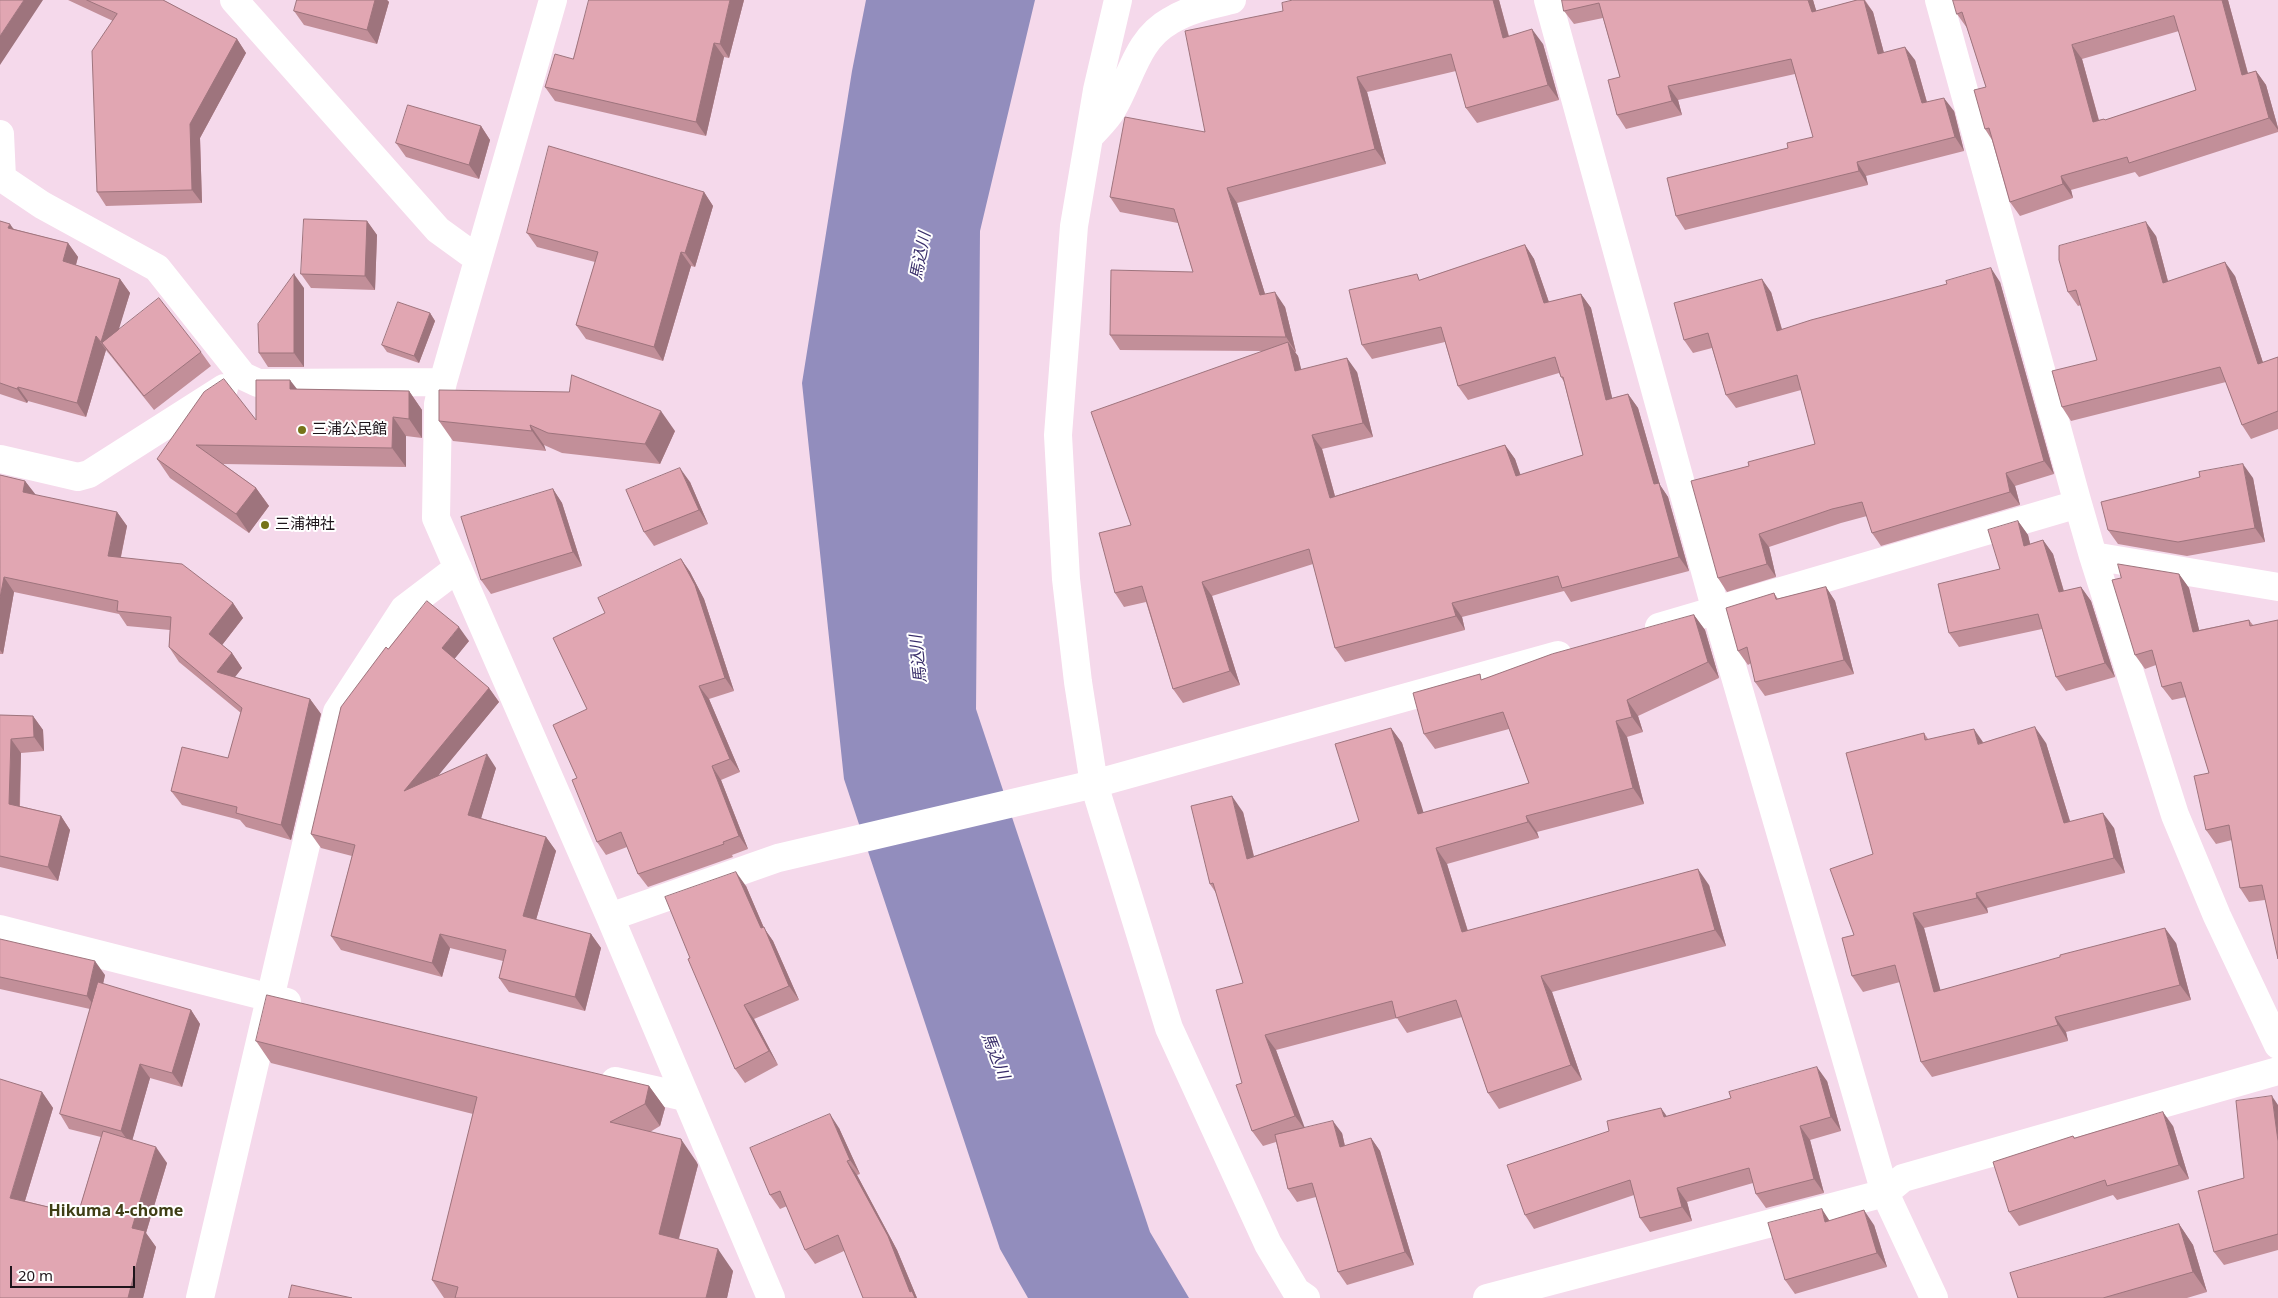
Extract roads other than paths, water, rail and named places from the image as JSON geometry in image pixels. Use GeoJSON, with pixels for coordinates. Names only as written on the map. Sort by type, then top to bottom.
{"type":"FeatureCollection","features":[{"type":"Feature","properties":{"kind":"street"},"geometry":{"type":"LineString","coordinates":[[234,0],[438,230],[478,258]]}},
{"type":"Feature","properties":{"kind":"street"},"geometry":{"type":"LineString","coordinates":[[553,0],[438,404],[436,518],[610,917],[771,1298]]}},
{"type":"Feature","properties":{"kind":"street"},"geometry":{"type":"LineString","coordinates":[[1118,0],[1088,138],[1074,226],[1058,435],[1066,579],[1087,785],[1169,1028],[1268,1244],[1296,1291],[1306,1298]]}},
{"type":"Feature","properties":{"kind":"street"},"geometry":{"type":"LineString","coordinates":[[1088,138],[1112,111],[1138,53],[1152,35],[1169,21],[1193,10],[1232,0]]}},
{"type":"Feature","properties":{"kind":"street"},"geometry":{"type":"LineString","coordinates":[[1548,0],[1716,611],[1885,1193],[1934,1298]]}},
{"type":"Feature","properties":{"kind":"street"},"geometry":{"type":"LineString","coordinates":[[1939,0],[2093,556],[2175,815],[2217,916],[2278,1044]]}},
{"type":"Feature","properties":{"kind":"street"},"geometry":{"type":"LineString","coordinates":[[0,134],[2,178],[42,205],[156,268],[243,376],[258,383],[443,382]]}},
{"type":"Feature","properties":{"kind":"street"},"geometry":{"type":"LineString","coordinates":[[0,459],[78,477],[89,474],[243,376]]}},
{"type":"Feature","properties":{"kind":"street"},"geometry":{"type":"LineString","coordinates":[[1639,633],[2078,504]]}},
{"type":"Feature","properties":{"kind":"street"},"geometry":{"type":"LineString","coordinates":[[2093,556],[2278,587]]}},
{"type":"Feature","properties":{"kind":"street"},"geometry":{"type":"LineString","coordinates":[[200,1298],[337,712],[404,609],[458,568]]}},
{"type":"Feature","properties":{"kind":"street"},"geometry":{"type":"LineString","coordinates":[[610,917],[778,858],[1087,785],[1582,648]]}},
{"type":"Feature","properties":{"kind":"street"},"geometry":{"type":"LineString","coordinates":[[0,929],[308,1007]]}},
{"type":"Feature","properties":{"kind":"street"},"geometry":{"type":"LineString","coordinates":[[1487,1298],[1885,1193],[1903,1178],[2278,1071]]}},
{"type":"Feature","properties":{"kind":"street"},"geometry":{"type":"LineString","coordinates":[[588,1074],[685,1098]]}},
{"type":"Feature","properties":{"kind":"water","name":"馬込川"},"geometry":{"type":"Polygon","coordinates":[[[866,0],[1035,0],[980,231],[976,709],[1150,1232],[1189,1298],[1028,1298],[1000,1249],[844,779],[802,383],[852,71],[866,0]]]}},
{"type":"Feature","properties":{"kind":"place","name":"三浦公民館"},"geometry":{"type":"Point","coordinates":[302,430]}},
{"type":"Feature","properties":{"kind":"place","name":"三浦神社"},"geometry":{"type":"Point","coordinates":[265,525]}},
{"type":"Feature","properties":{"kind":"district","name":"Hikuma 4-chome"},"geometry":{"type":"Point","coordinates":[116,1211]}}]}
